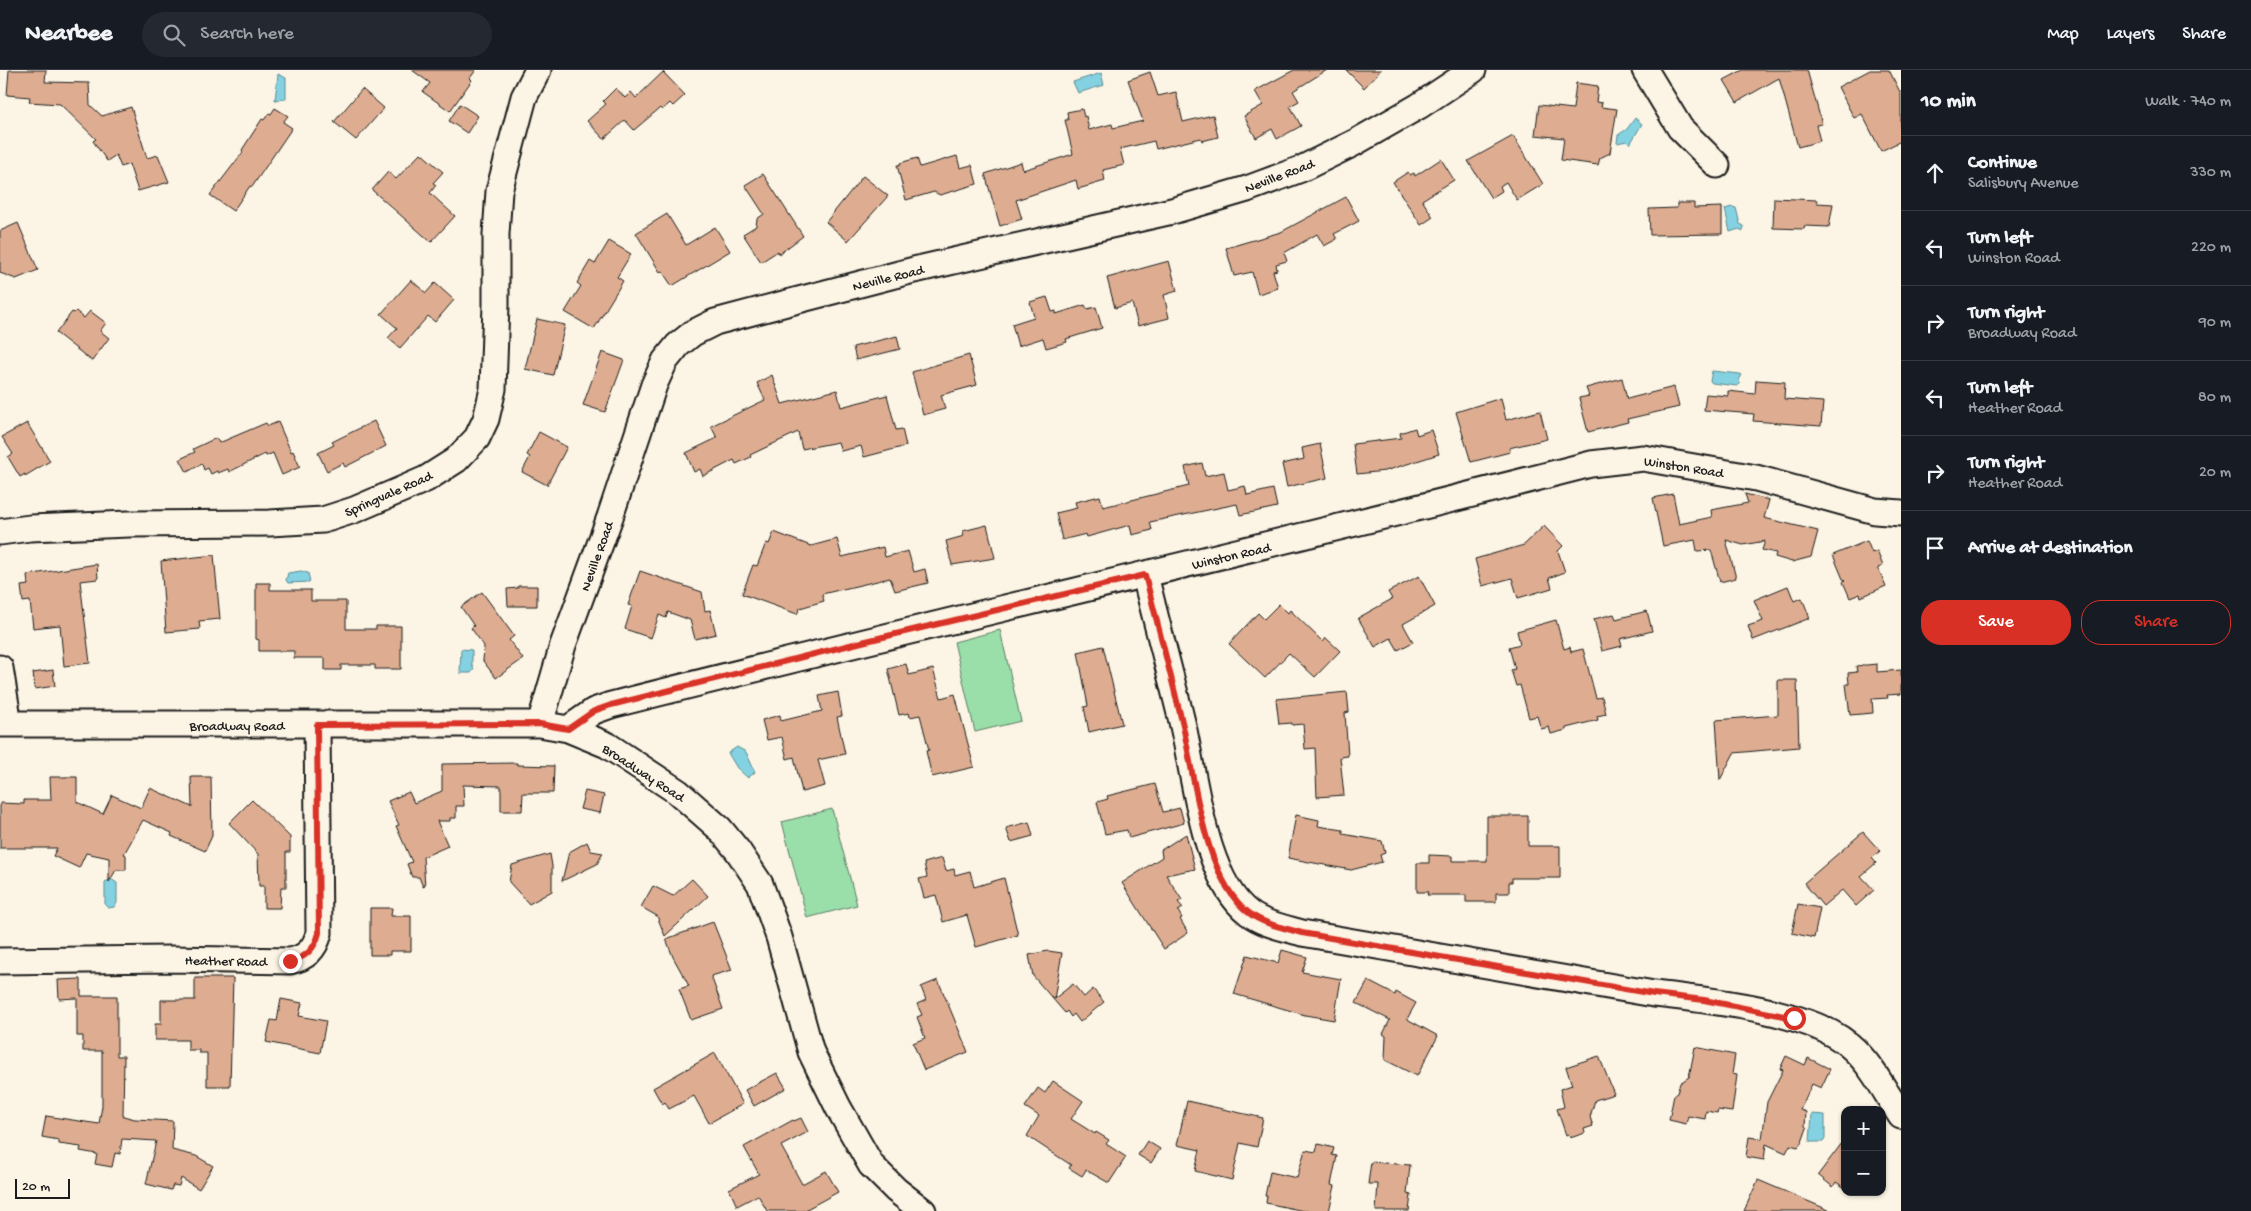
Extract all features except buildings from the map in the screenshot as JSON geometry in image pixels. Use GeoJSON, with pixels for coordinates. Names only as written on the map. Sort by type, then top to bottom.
{"type":"FeatureCollection","features":[{"type":"Feature","properties":{"kind":"street","name":"Springvale Road"},"geometry":{"type":"LineString","coordinates":[[0,532],[30,528],[129,524],[323,520],[354,510],[426,479],[456,460],[477,438],[486,419],[493,388],[496,234],[499,191],[524,97],[538,70]]}},
{"type":"Feature","properties":{"kind":"street","name":"Neville Road"},"geometry":{"type":"LineString","coordinates":[[540,724],[563,645],[610,516],[654,385],[665,361],[678,345],[694,333],[715,322],[802,299],[914,270],[1172,211],[1247,189],[1301,169],[1354,142],[1419,106],[1473,70]]}},
{"type":"Feature","properties":{"kind":"street"},"geometry":{"type":"LineString","coordinates":[[1645,70],[1680,128],[1717,165]]}},
{"type":"Feature","properties":{"kind":"street","name":"Winston Road"},"geometry":{"type":"LineString","coordinates":[[568,729],[594,711],[611,705],[1592,464],[1643,458],[1756,478],[1875,511],[1901,514]]}},
{"type":"Feature","properties":{"kind":"street"},"geometry":{"type":"LineString","coordinates":[[1145,575],[1183,726],[1206,836],[1218,872],[1230,892],[1249,913],[1272,924],[1302,933],[1636,991],[1704,1000],[1808,1021],[1836,1036],[1859,1054],[1901,1116]]}},
{"type":"Feature","properties":{"kind":"street"},"geometry":{"type":"LineString","coordinates":[[0,668],[5,724]]}},
{"type":"Feature","properties":{"kind":"street","name":"Broadway Road"},"geometry":{"type":"LineString","coordinates":[[5,724],[540,724],[568,729],[606,745],[678,792],[720,829],[738,851],[760,884],[779,937],[811,1052],[838,1107],[871,1165],[896,1190],[923,1211]]}},
{"type":"Feature","properties":{"kind":"street","name":"Heather Road"},"geometry":{"type":"LineString","coordinates":[[0,961],[169,959],[290,961],[308,953],[317,943],[319,933],[317,725]]}},
{"type":"Feature","properties":{"kind":"green space"},"geometry":{"type":"Polygon","coordinates":[[[1000,630],[1021,721],[975,732],[954,642],[1000,630]]]}},
{"type":"Feature","properties":{"kind":"green space"},"geometry":{"type":"Polygon","coordinates":[[[832,809],[857,905],[807,918],[782,822],[832,809]]]}},
{"type":"Feature","properties":{"kind":"water"},"geometry":{"type":"Polygon","coordinates":[[[1101,73],[1104,85],[1078,93],[1073,82],[1101,73]]]}},
{"type":"Feature","properties":{"kind":"water"},"geometry":{"type":"Polygon","coordinates":[[[278,74],[286,78],[286,99],[275,100],[278,74]]]}},
{"type":"Feature","properties":{"kind":"water"},"geometry":{"type":"Polygon","coordinates":[[[1635,118],[1642,124],[1630,144],[1627,141],[1617,143],[1618,135],[1627,129],[1635,118]]]}},
{"type":"Feature","properties":{"kind":"water"},"geometry":{"type":"Polygon","coordinates":[[[1736,208],[1740,224],[1744,226],[1743,231],[1739,229],[1730,232],[1725,209],[1736,208]]]}},
{"type":"Feature","properties":{"kind":"water"},"geometry":{"type":"Polygon","coordinates":[[[1712,371],[1740,374],[1742,375],[1739,380],[1740,384],[1737,386],[1712,383],[1710,381],[1712,371]]]}},
{"type":"Feature","properties":{"kind":"water"},"geometry":{"type":"Polygon","coordinates":[[[301,571],[308,573],[310,582],[288,583],[286,580],[288,573],[301,571]]]}},
{"type":"Feature","properties":{"kind":"water"},"geometry":{"type":"Polygon","coordinates":[[[461,649],[472,650],[472,666],[474,669],[471,673],[460,673],[461,649]]]}},
{"type":"Feature","properties":{"kind":"water"},"geometry":{"type":"Polygon","coordinates":[[[737,747],[746,752],[755,772],[748,778],[737,768],[728,753],[737,747]]]}},
{"type":"Feature","properties":{"kind":"water"},"geometry":{"type":"Polygon","coordinates":[[[111,879],[117,883],[117,903],[114,907],[108,908],[105,905],[105,882],[111,879]]]}},
{"type":"Feature","properties":{"kind":"water"},"geometry":{"type":"Polygon","coordinates":[[[1812,1114],[1825,1115],[1825,1139],[1823,1142],[1810,1142],[1812,1114]]]}},
{"type":"Feature","properties":{"kind":"route"},"geometry":{"type":"LineString","coordinates":[[290,961],[303,957],[314,948],[319,933],[320,835],[317,725],[540,724],[568,729],[594,711],[611,705],[862,642],[1145,575],[1183,726],[1206,836],[1218,872],[1230,892],[1249,913],[1272,924],[1302,933],[1654,994],[1704,1000],[1794,1018]]}}]}
